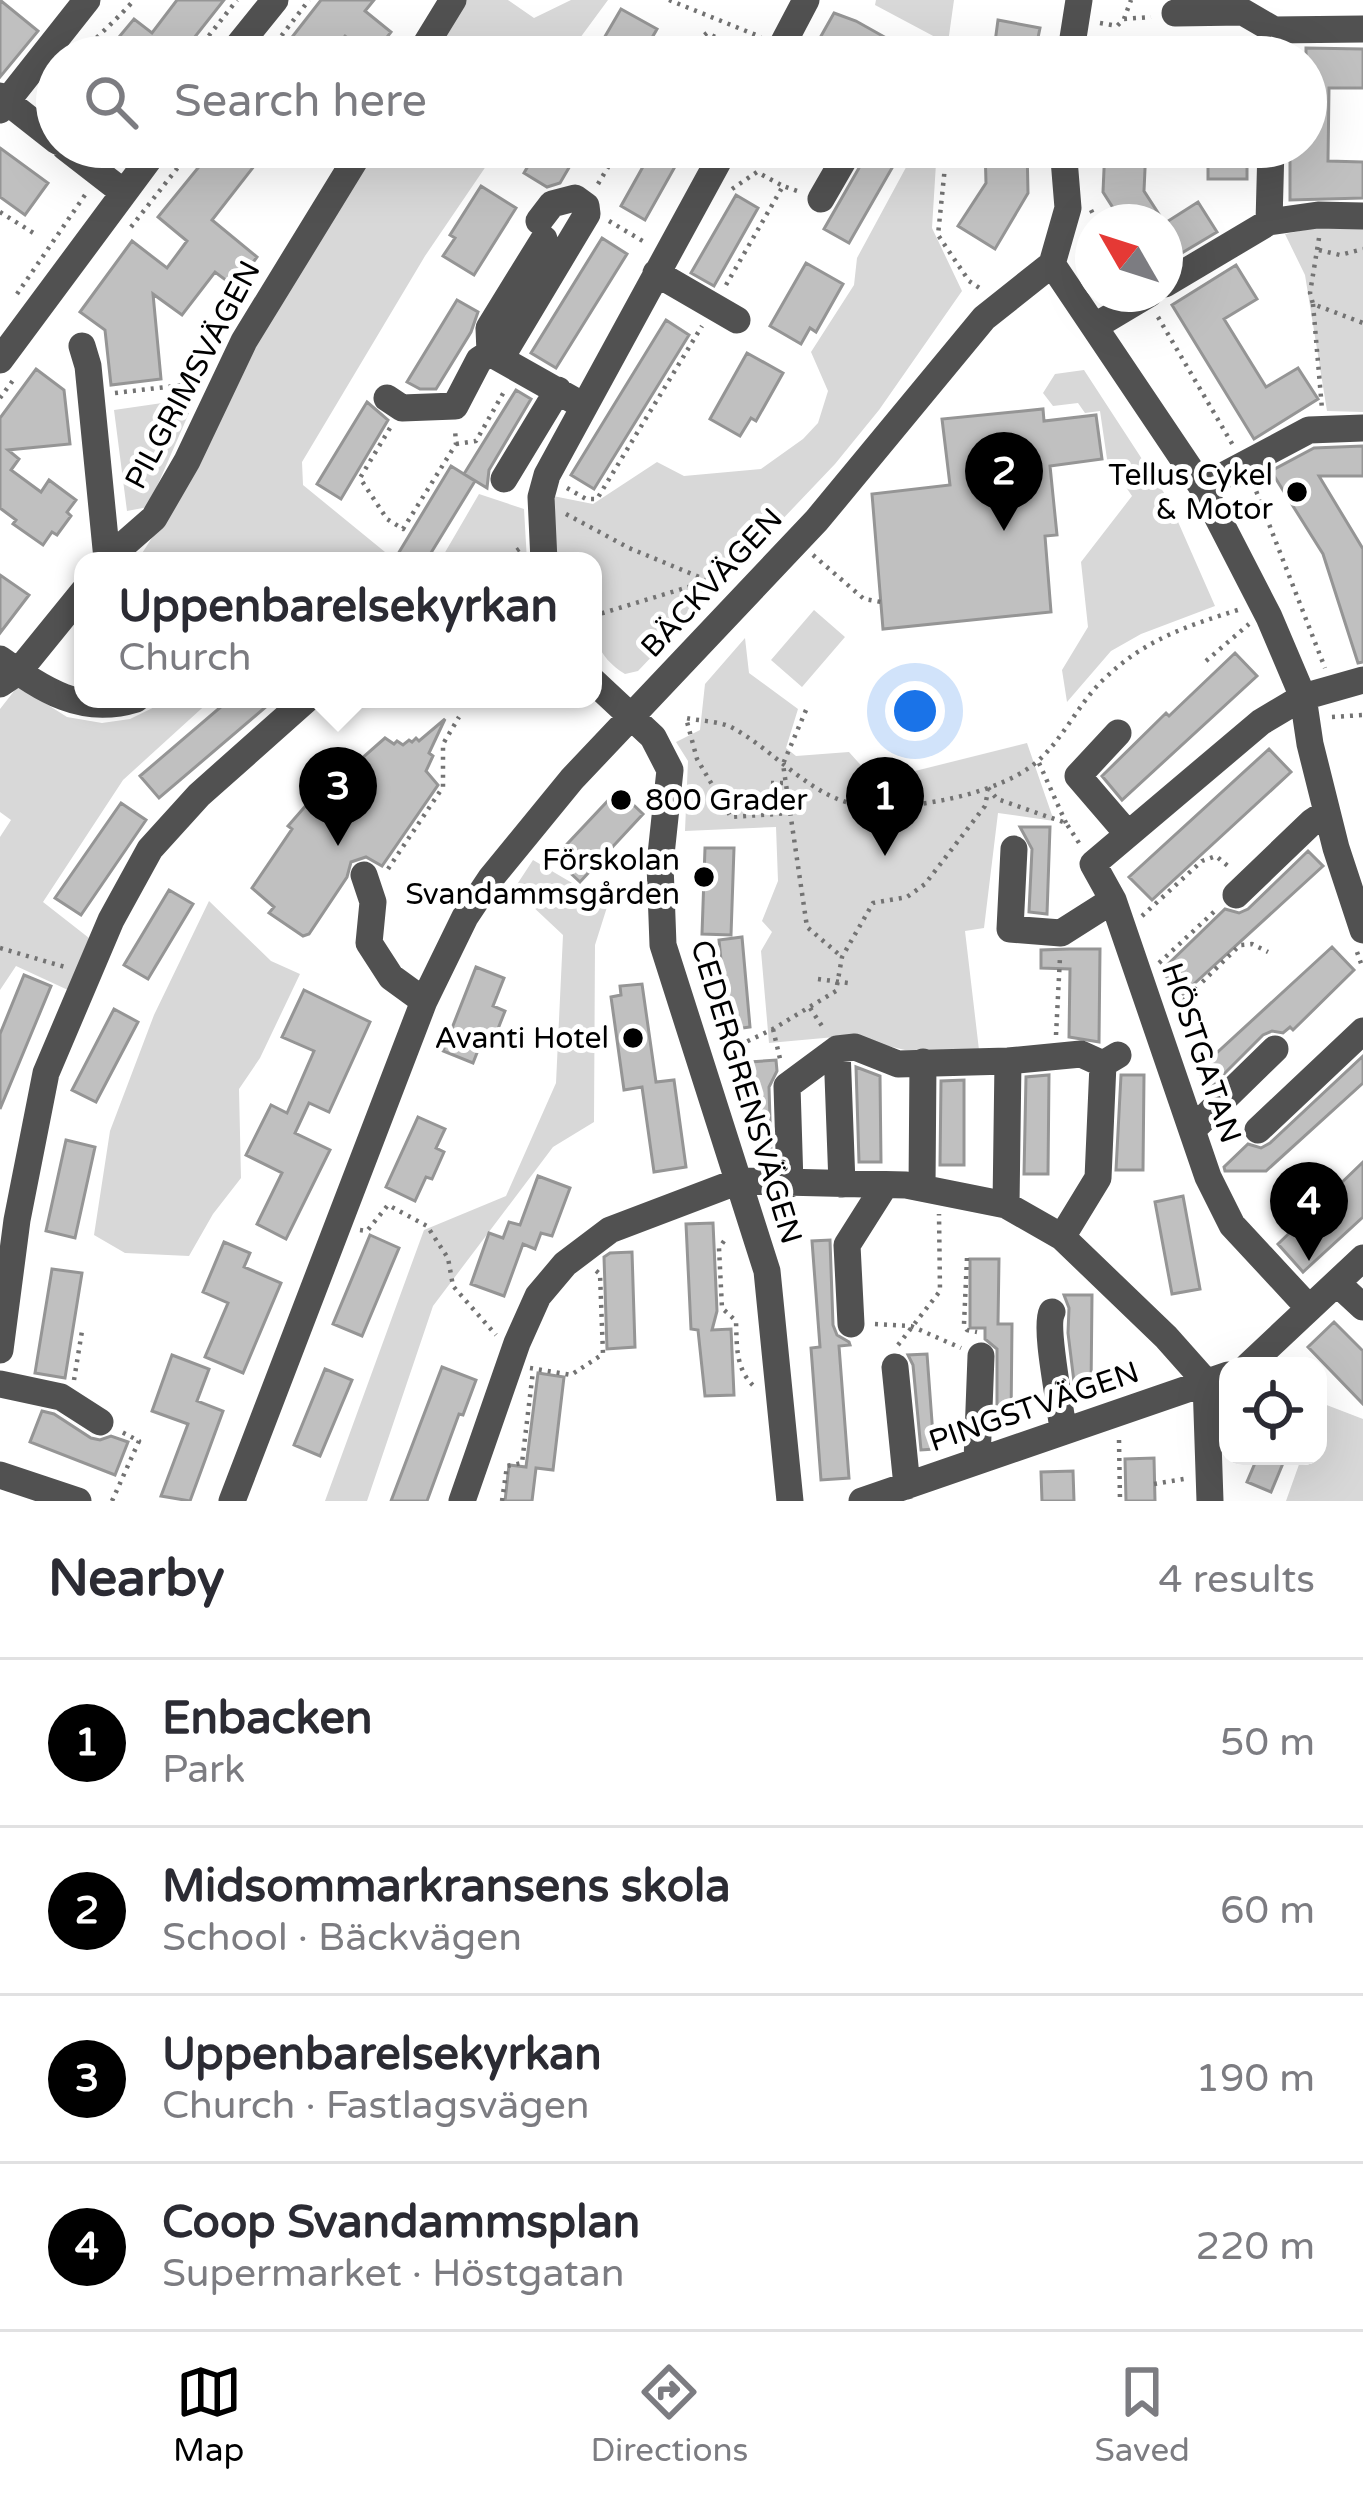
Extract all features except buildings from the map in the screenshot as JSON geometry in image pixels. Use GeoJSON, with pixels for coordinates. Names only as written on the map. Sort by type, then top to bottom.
{"type":"FeatureCollection","features":[{"type":"Feature","properties":{"kind":"street"},"geometry":{"type":"LineString","coordinates":[[57,36],[87,0]]}},
{"type":"Feature","properties":{"kind":"street"},"geometry":{"type":"LineString","coordinates":[[246,36],[275,0]]}},
{"type":"Feature","properties":{"kind":"street"},"geometry":{"type":"LineString","coordinates":[[431,36],[453,0]]}},
{"type":"Feature","properties":{"kind":"street"},"geometry":{"type":"LineString","coordinates":[[787,36],[806,0]]}},
{"type":"Feature","properties":{"kind":"street"},"geometry":{"type":"LineString","coordinates":[[1304,29],[1316,1]]}},
{"type":"Feature","properties":{"kind":"street"},"geometry":{"type":"LineString","coordinates":[[1163,15],[1231,6],[1266,36]]}},
{"type":"Feature","properties":{"kind":"street"},"geometry":{"type":"LineString","coordinates":[[1290,36],[1304,29],[1363,29]]}},
{"type":"Feature","properties":{"kind":"street"},"geometry":{"type":"LineString","coordinates":[[36,61],[2,102],[36,126]]}},
{"type":"Feature","properties":{"kind":"street"},"geometry":{"type":"LineString","coordinates":[[91,168],[123,192]]}},
{"type":"Feature","properties":{"kind":"street"},"geometry":{"type":"LineString","coordinates":[[0,360],[142,168]]}},
{"type":"Feature","properties":{"kind":"street","name":"PILGRIMSVÄGEN"},"geometry":{"type":"LineString","coordinates":[[115,552],[154,518],[187,461],[244,340],[350,168]]}},
{"type":"Feature","properties":{"kind":"street"},"geometry":{"type":"LineString","coordinates":[[544,552],[544,486],[582,405],[715,168]]}},
{"type":"Feature","properties":{"kind":"street"},"geometry":{"type":"LineString","coordinates":[[820,199],[838,168]]}},
{"type":"Feature","properties":{"kind":"street"},"geometry":{"type":"LineString","coordinates":[[1065,168],[1068,208],[1052,264],[1202,487],[1262,603],[1303,697],[1310,744],[1359,939]]}},
{"type":"Feature","properties":{"kind":"street"},"geometry":{"type":"LineString","coordinates":[[1270,222],[1271,168]]}},
{"type":"Feature","properties":{"kind":"street"},"geometry":{"type":"LineString","coordinates":[[504,358],[587,214],[586,206],[575,198],[552,204],[489,328],[504,358],[582,405]]}},
{"type":"Feature","properties":{"kind":"street"},"geometry":{"type":"LineString","coordinates":[[1183,273],[1270,222],[1318,215],[1363,216]]}},
{"type":"Feature","properties":{"kind":"street"},"geometry":{"type":"LineString","coordinates":[[661,264],[725,314]]}},
{"type":"Feature","properties":{"kind":"street","name":"BÄCKVÄGEN"},"geometry":{"type":"LineString","coordinates":[[232,1501],[424,1001],[491,878],[554,799],[817,520],[984,318],[1052,264]]}},
{"type":"Feature","properties":{"kind":"street"},"geometry":{"type":"LineString","coordinates":[[1096,326],[1119,312]]}},
{"type":"Feature","properties":{"kind":"street"},"geometry":{"type":"LineString","coordinates":[[82,346],[92,396],[105,552]]}},
{"type":"Feature","properties":{"kind":"street"},"geometry":{"type":"LineString","coordinates":[[394,403],[455,406],[479,360],[504,358]]}},
{"type":"Feature","properties":{"kind":"street"},"geometry":{"type":"LineString","coordinates":[[504,479],[558,390]]}},
{"type":"Feature","properties":{"kind":"street"},"geometry":{"type":"LineString","coordinates":[[1202,487],[1309,430],[1363,428]]}},
{"type":"Feature","properties":{"kind":"street"},"geometry":{"type":"LineString","coordinates":[[74,601],[6,672],[74,702]]}},
{"type":"Feature","properties":{"kind":"street"},"geometry":{"type":"LineString","coordinates":[[1093,864],[1261,722],[1303,697],[1363,680]]}},
{"type":"Feature","properties":{"kind":"street","name":"CEDERGRENSVÄGEN"},"geometry":{"type":"LineString","coordinates":[[602,689],[652,737],[670,770],[660,863],[664,945],[767,1271],[790,1501]]}},
{"type":"Feature","properties":{"kind":"street"},"geometry":{"type":"LineString","coordinates":[[0,1350],[17,1220],[46,1073],[111,920],[150,850],[199,795],[297,708]]}},
{"type":"Feature","properties":{"kind":"street"},"geometry":{"type":"LineString","coordinates":[[1118,734],[1078,776],[1127,833]]}},
{"type":"Feature","properties":{"kind":"street"},"geometry":{"type":"LineString","coordinates":[[1236,895],[1327,812]]}},
{"type":"Feature","properties":{"kind":"street"},"geometry":{"type":"LineString","coordinates":[[1014,849],[1010,929],[1061,933],[1113,900]]}},
{"type":"Feature","properties":{"kind":"street","name":"HÖSTGATAN"},"geometry":{"type":"LineString","coordinates":[[1093,864],[1113,900],[1208,1177],[1232,1225],[1309,1308]]}},
{"type":"Feature","properties":{"kind":"street"},"geometry":{"type":"LineString","coordinates":[[376,872],[369,943],[392,977],[424,1001]]}},
{"type":"Feature","properties":{"kind":"street"},"geometry":{"type":"LineString","coordinates":[[1258,1130],[1363,1031]]}},
{"type":"Feature","properties":{"kind":"street"},"geometry":{"type":"LineString","coordinates":[[790,1184],[787,1086],[837,1049],[855,1047],[898,1064],[1008,1061],[1055,1054],[1111,1059],[1098,1178],[1062,1237]]}},
{"type":"Feature","properties":{"kind":"street"},"geometry":{"type":"LineString","coordinates":[[837,1049],[842,1184]]}},
{"type":"Feature","properties":{"kind":"street"},"geometry":{"type":"LineString","coordinates":[[1192,1130],[1275,1049]]}},
{"type":"Feature","properties":{"kind":"street"},"geometry":{"type":"LineString","coordinates":[[1006,1205],[1008,1061]]}},
{"type":"Feature","properties":{"kind":"street"},"geometry":{"type":"LineString","coordinates":[[922,1062],[932,1189]]}},
{"type":"Feature","properties":{"kind":"street"},"geometry":{"type":"LineString","coordinates":[[462,1501],[538,1296],[577,1252],[610,1230],[739,1181],[932,1189],[1006,1205],[1062,1237],[1166,1337],[1217,1378],[1210,1501]]}},
{"type":"Feature","properties":{"kind":"street"},"geometry":{"type":"LineString","coordinates":[[851,1324],[847,1245],[884,1185]]}},
{"type":"Feature","properties":{"kind":"street"},"geometry":{"type":"LineString","coordinates":[[1257,1357],[1363,1258]]}},
{"type":"Feature","properties":{"kind":"street"},"geometry":{"type":"LineString","coordinates":[[1337,1283],[1363,1307]]}},
{"type":"Feature","properties":{"kind":"street"},"geometry":{"type":"LineString","coordinates":[[1052,1312],[1047,1335],[1055,1359],[1063,1432]]}},
{"type":"Feature","properties":{"kind":"street"},"geometry":{"type":"LineString","coordinates":[[977,1461],[981,1356]]}},
{"type":"Feature","properties":{"kind":"street"},"geometry":{"type":"LineString","coordinates":[[895,1367],[907,1486]]}},
{"type":"Feature","properties":{"kind":"street","name":"PINGSTVÄGEN"},"geometry":{"type":"LineString","coordinates":[[862,1501],[1217,1378]]}},
{"type":"Feature","properties":{"kind":"street"},"geometry":{"type":"LineString","coordinates":[[0,1384],[70,1403],[100,1422]]}},
{"type":"Feature","properties":{"kind":"street"},"geometry":{"type":"LineString","coordinates":[[0,1475],[78,1501]]}},
{"type":"Feature","properties":{"kind":"path"},"geometry":{"type":"LineString","coordinates":[[97,36],[134,0]]}},
{"type":"Feature","properties":{"kind":"path"},"geometry":{"type":"LineString","coordinates":[[209,36],[237,0]]}},
{"type":"Feature","properties":{"kind":"path"},"geometry":{"type":"LineString","coordinates":[[281,36],[309,0]]}},
{"type":"Feature","properties":{"kind":"path"},"geometry":{"type":"LineString","coordinates":[[669,0],[740,28]]}},
{"type":"Feature","properties":{"kind":"path"},"geometry":{"type":"LineString","coordinates":[[1084,10],[1117,26],[1131,0]]}},
{"type":"Feature","properties":{"kind":"path"},"geometry":{"type":"LineString","coordinates":[[1124,20],[1163,15]]}},
{"type":"Feature","properties":{"kind":"path"},"geometry":{"type":"LineString","coordinates":[[586,206],[608,168]]}},
{"type":"Feature","properties":{"kind":"path"},"geometry":{"type":"LineString","coordinates":[[945,168],[938,235],[969,281],[989,295]]}},
{"type":"Feature","properties":{"kind":"path"},"geometry":{"type":"LineString","coordinates":[[697,200],[707,205],[757,172],[820,199]]}},
{"type":"Feature","properties":{"kind":"path"},"geometry":{"type":"LineString","coordinates":[[13,299],[99,174]]}},
{"type":"Feature","properties":{"kind":"path"},"geometry":{"type":"LineString","coordinates":[[544,486],[597,499],[725,314],[783,186]]}},
{"type":"Feature","properties":{"kind":"path"},"geometry":{"type":"LineString","coordinates":[[0,212],[35,234]]}},
{"type":"Feature","properties":{"kind":"path"},"geometry":{"type":"LineString","coordinates":[[1318,215],[1319,250],[1310,293],[1324,427]]}},
{"type":"Feature","properties":{"kind":"path"},"geometry":{"type":"LineString","coordinates":[[611,222],[661,264]]}},
{"type":"Feature","properties":{"kind":"path"},"geometry":{"type":"LineString","coordinates":[[1319,250],[1340,255],[1363,249]]}},
{"type":"Feature","properties":{"kind":"path"},"geometry":{"type":"LineString","coordinates":[[1313,304],[1363,323]]}},
{"type":"Feature","properties":{"kind":"path"},"geometry":{"type":"LineString","coordinates":[[1158,312],[1245,465],[1324,660]]}},
{"type":"Feature","properties":{"kind":"path"},"geometry":{"type":"LineString","coordinates":[[456,443],[476,441],[504,358]]}},
{"type":"Feature","properties":{"kind":"path"},"geometry":{"type":"LineString","coordinates":[[92,396],[183,385],[215,401]]}},
{"type":"Feature","properties":{"kind":"path"},"geometry":{"type":"LineString","coordinates":[[394,403],[360,478],[387,519],[403,529],[456,443],[455,406]]}},
{"type":"Feature","properties":{"kind":"path"},"geometry":{"type":"LineString","coordinates":[[544,486],[590,529],[709,580],[737,585]]}},
{"type":"Feature","properties":{"kind":"path"},"geometry":{"type":"LineString","coordinates":[[809,551],[864,599],[880,602]]}},
{"type":"Feature","properties":{"kind":"path"},"geometry":{"type":"LineString","coordinates":[[602,613],[709,580]]}},
{"type":"Feature","properties":{"kind":"path"},"geometry":{"type":"LineString","coordinates":[[791,813],[731,817],[697,759],[686,718],[728,725],[840,801],[900,805],[988,788],[1039,761],[1103,680],[1163,634],[1241,609],[1255,640]]}},
{"type":"Feature","properties":{"kind":"path"},"geometry":{"type":"LineString","coordinates":[[1206,661],[1249,624]]}},
{"type":"Feature","properties":{"kind":"path"},"geometry":{"type":"LineString","coordinates":[[806,710],[783,764],[807,926],[842,957]]}},
{"type":"Feature","properties":{"kind":"path"},"geometry":{"type":"LineString","coordinates":[[1332,717],[1363,715]]}},
{"type":"Feature","properties":{"kind":"path"},"geometry":{"type":"LineString","coordinates":[[376,872],[443,787],[443,744],[459,717]]}},
{"type":"Feature","properties":{"kind":"path"},"geometry":{"type":"LineString","coordinates":[[1039,761],[1066,823],[1093,864]]}},
{"type":"Feature","properties":{"kind":"path"},"geometry":{"type":"LineString","coordinates":[[771,783],[786,782]]}},
{"type":"Feature","properties":{"kind":"path"},"geometry":{"type":"LineString","coordinates":[[988,788],[997,800],[1066,823]]}},
{"type":"Feature","properties":{"kind":"path"},"geometry":{"type":"LineString","coordinates":[[701,1061],[773,1030],[836,992],[842,957],[873,903],[907,896],[925,884],[985,806],[988,788]]}},
{"type":"Feature","properties":{"kind":"path"},"geometry":{"type":"LineString","coordinates":[[1124,932],[1202,861],[1216,856],[1226,861],[1236,895],[1154,968]]}},
{"type":"Feature","properties":{"kind":"path"},"geometry":{"type":"LineString","coordinates":[[1055,1054],[1061,933]]}},
{"type":"Feature","properties":{"kind":"path"},"geometry":{"type":"LineString","coordinates":[[1359,939],[1363,969]]}},
{"type":"Feature","properties":{"kind":"path"},"geometry":{"type":"LineString","coordinates":[[1157,1028],[1175,1023],[1186,999],[1240,945],[1252,944],[1268,952]]}},
{"type":"Feature","properties":{"kind":"path"},"geometry":{"type":"LineString","coordinates":[[0,948],[88,973]]}},
{"type":"Feature","properties":{"kind":"path"},"geometry":{"type":"LineString","coordinates":[[818,979],[848,982]]}},
{"type":"Feature","properties":{"kind":"path"},"geometry":{"type":"LineString","coordinates":[[773,1030],[787,1086]]}},
{"type":"Feature","properties":{"kind":"path"},"geometry":{"type":"LineString","coordinates":[[895,1367],[897,1347],[940,1291],[932,1189]]}},
{"type":"Feature","properties":{"kind":"path"},"geometry":{"type":"LineString","coordinates":[[338,1220],[364,1232],[388,1205],[427,1226],[448,1258],[453,1286],[496,1335]]}},
{"type":"Feature","properties":{"kind":"path"},"geometry":{"type":"LineString","coordinates":[[724,1241],[719,1248],[722,1308],[736,1321],[744,1378],[759,1390]]}},
{"type":"Feature","properties":{"kind":"path"},"geometry":{"type":"LineString","coordinates":[[502,1501],[507,1466],[522,1463],[532,1371],[571,1375],[603,1354],[600,1274],[577,1252]]}},
{"type":"Feature","properties":{"kind":"path"},"geometry":{"type":"LineString","coordinates":[[851,1324],[911,1326],[981,1356],[980,1333],[967,1330],[964,1324],[967,1258]]}},
{"type":"Feature","properties":{"kind":"path"},"geometry":{"type":"LineString","coordinates":[[70,1403],[82,1331]]}},
{"type":"Feature","properties":{"kind":"path"},"geometry":{"type":"LineString","coordinates":[[1118,1428],[1120,1501]]}},
{"type":"Feature","properties":{"kind":"path"},"geometry":{"type":"LineString","coordinates":[[112,1501],[140,1441]]}},
{"type":"Feature","properties":{"kind":"path"},"geometry":{"type":"LineString","coordinates":[[1154,1484],[1193,1477]]}},
{"type":"Feature","properties":{"kind":"shaded area"},"geometry":{"type":"Polygon","coordinates":[[[464,0],[508,0],[534,18],[571,0],[608,0],[581,36],[442,36],[464,0]]]}},
{"type":"Feature","properties":{"kind":"shaded area"},"geometry":{"type":"Polygon","coordinates":[[[876,0],[954,0],[949,36],[933,36],[875,5],[876,0]]]}},
{"type":"Feature","properties":{"kind":"shaded area"},"geometry":{"type":"Polygon","coordinates":[[[361,168],[485,168],[425,256],[302,462],[303,485],[385,552],[143,552],[188,482],[264,327],[361,168]]]}},
{"type":"Feature","properties":{"kind":"shaded area"},"geometry":{"type":"Polygon","coordinates":[[[906,168],[936,168],[932,228],[962,291],[835,464],[638,671],[625,674],[602,652],[602,552],[556,552],[553,496],[593,504],[657,462],[684,476],[761,469],[803,439],[818,423],[828,391],[811,352],[854,285],[857,258],[906,168]]]}},
{"type":"Feature","properties":{"kind":"shaded area"},"geometry":{"type":"Polygon","coordinates":[[[1325,226],[1363,227],[1363,412],[1327,411],[1305,275],[1285,234],[1325,226]]]}},
{"type":"Feature","properties":{"kind":"shaded area"},"geometry":{"type":"Polygon","coordinates":[[[1084,370],[1168,499],[1215,606],[1141,634],[1111,651],[1067,702],[1062,670],[1088,627],[1081,562],[1132,496],[1107,459],[1100,411],[1085,413],[1078,403],[1053,406],[1043,393],[1055,374],[1084,370]]]}},
{"type":"Feature","properties":{"kind":"shaded area"},"geometry":{"type":"Polygon","coordinates":[[[176,401],[189,413],[148,507],[127,511],[114,410],[176,401]]]}},
{"type":"Feature","properties":{"kind":"shaded area"},"geometry":{"type":"Polygon","coordinates":[[[479,494],[524,509],[526,552],[445,552],[479,494]]]}},
{"type":"Feature","properties":{"kind":"shaded area"},"geometry":{"type":"Polygon","coordinates":[[[814,610],[845,637],[802,687],[771,660],[814,610]]]}},
{"type":"Feature","properties":{"kind":"shaded area"},"geometry":{"type":"Polygon","coordinates":[[[745,638],[749,673],[798,709],[786,748],[796,756],[849,752],[875,781],[1027,743],[1054,821],[998,813],[984,928],[965,931],[979,1050],[905,1050],[846,1036],[769,1043],[761,951],[772,932],[762,921],[778,881],[776,827],[685,831],[688,761],[676,742],[700,730],[705,684],[745,638]]]}},
{"type":"Feature","properties":{"kind":"shaded area"},"geometry":{"type":"Polygon","coordinates":[[[18,686],[67,717],[102,723],[130,719],[153,708],[202,708],[123,780],[43,902],[89,938],[68,990],[16,966],[0,990],[0,837],[11,820],[0,812],[0,709],[18,686]]]}},
{"type":"Feature","properties":{"kind":"shaded area"},"geometry":{"type":"Polygon","coordinates":[[[533,860],[608,904],[595,945],[594,1122],[553,1147],[433,1306],[367,1501],[325,1501],[424,1230],[506,1196],[556,1083],[563,935],[514,889],[533,860]]]}},
{"type":"Feature","properties":{"kind":"shaded area"},"geometry":{"type":"Polygon","coordinates":[[[209,901],[271,961],[300,974],[260,1058],[239,1089],[241,1178],[189,1256],[125,1253],[94,1235],[110,1131],[154,1015],[209,901]]]}},
{"type":"Feature","properties":{"kind":"shaded area"},"geometry":{"type":"Polygon","coordinates":[[[1327,1405],[1363,1419],[1363,1501],[1286,1501],[1299,1465],[1327,1465],[1327,1405]]]}},
{"type":"Feature","properties":{"kind":"place","name":"Tellus Cykel & Motor"},"geometry":{"type":"Point","coordinates":[1297,492]}},
{"type":"Feature","properties":{"kind":"place","name":"Midsommarkransens skola"},"geometry":{"type":"Point","coordinates":[1004,531]}},
{"type":"Feature","properties":{"kind":"place","name":"800 Grader"},"geometry":{"type":"Point","coordinates":[621,800]}},
{"type":"Feature","properties":{"kind":"place","name":"Uppenbarelsekyrkan"},"geometry":{"type":"Point","coordinates":[338,846]}},
{"type":"Feature","properties":{"kind":"place","name":"Enbacken"},"geometry":{"type":"Point","coordinates":[885,856]}},
{"type":"Feature","properties":{"kind":"place","name":"Förskolan Svandammsgården"},"geometry":{"type":"Point","coordinates":[704,877]}},
{"type":"Feature","properties":{"kind":"place","name":"Avanti Hotel"},"geometry":{"type":"Point","coordinates":[633,1038]}},
{"type":"Feature","properties":{"kind":"place","name":"Coop Svandammsplan"},"geometry":{"type":"Point","coordinates":[1309,1261]}}]}
